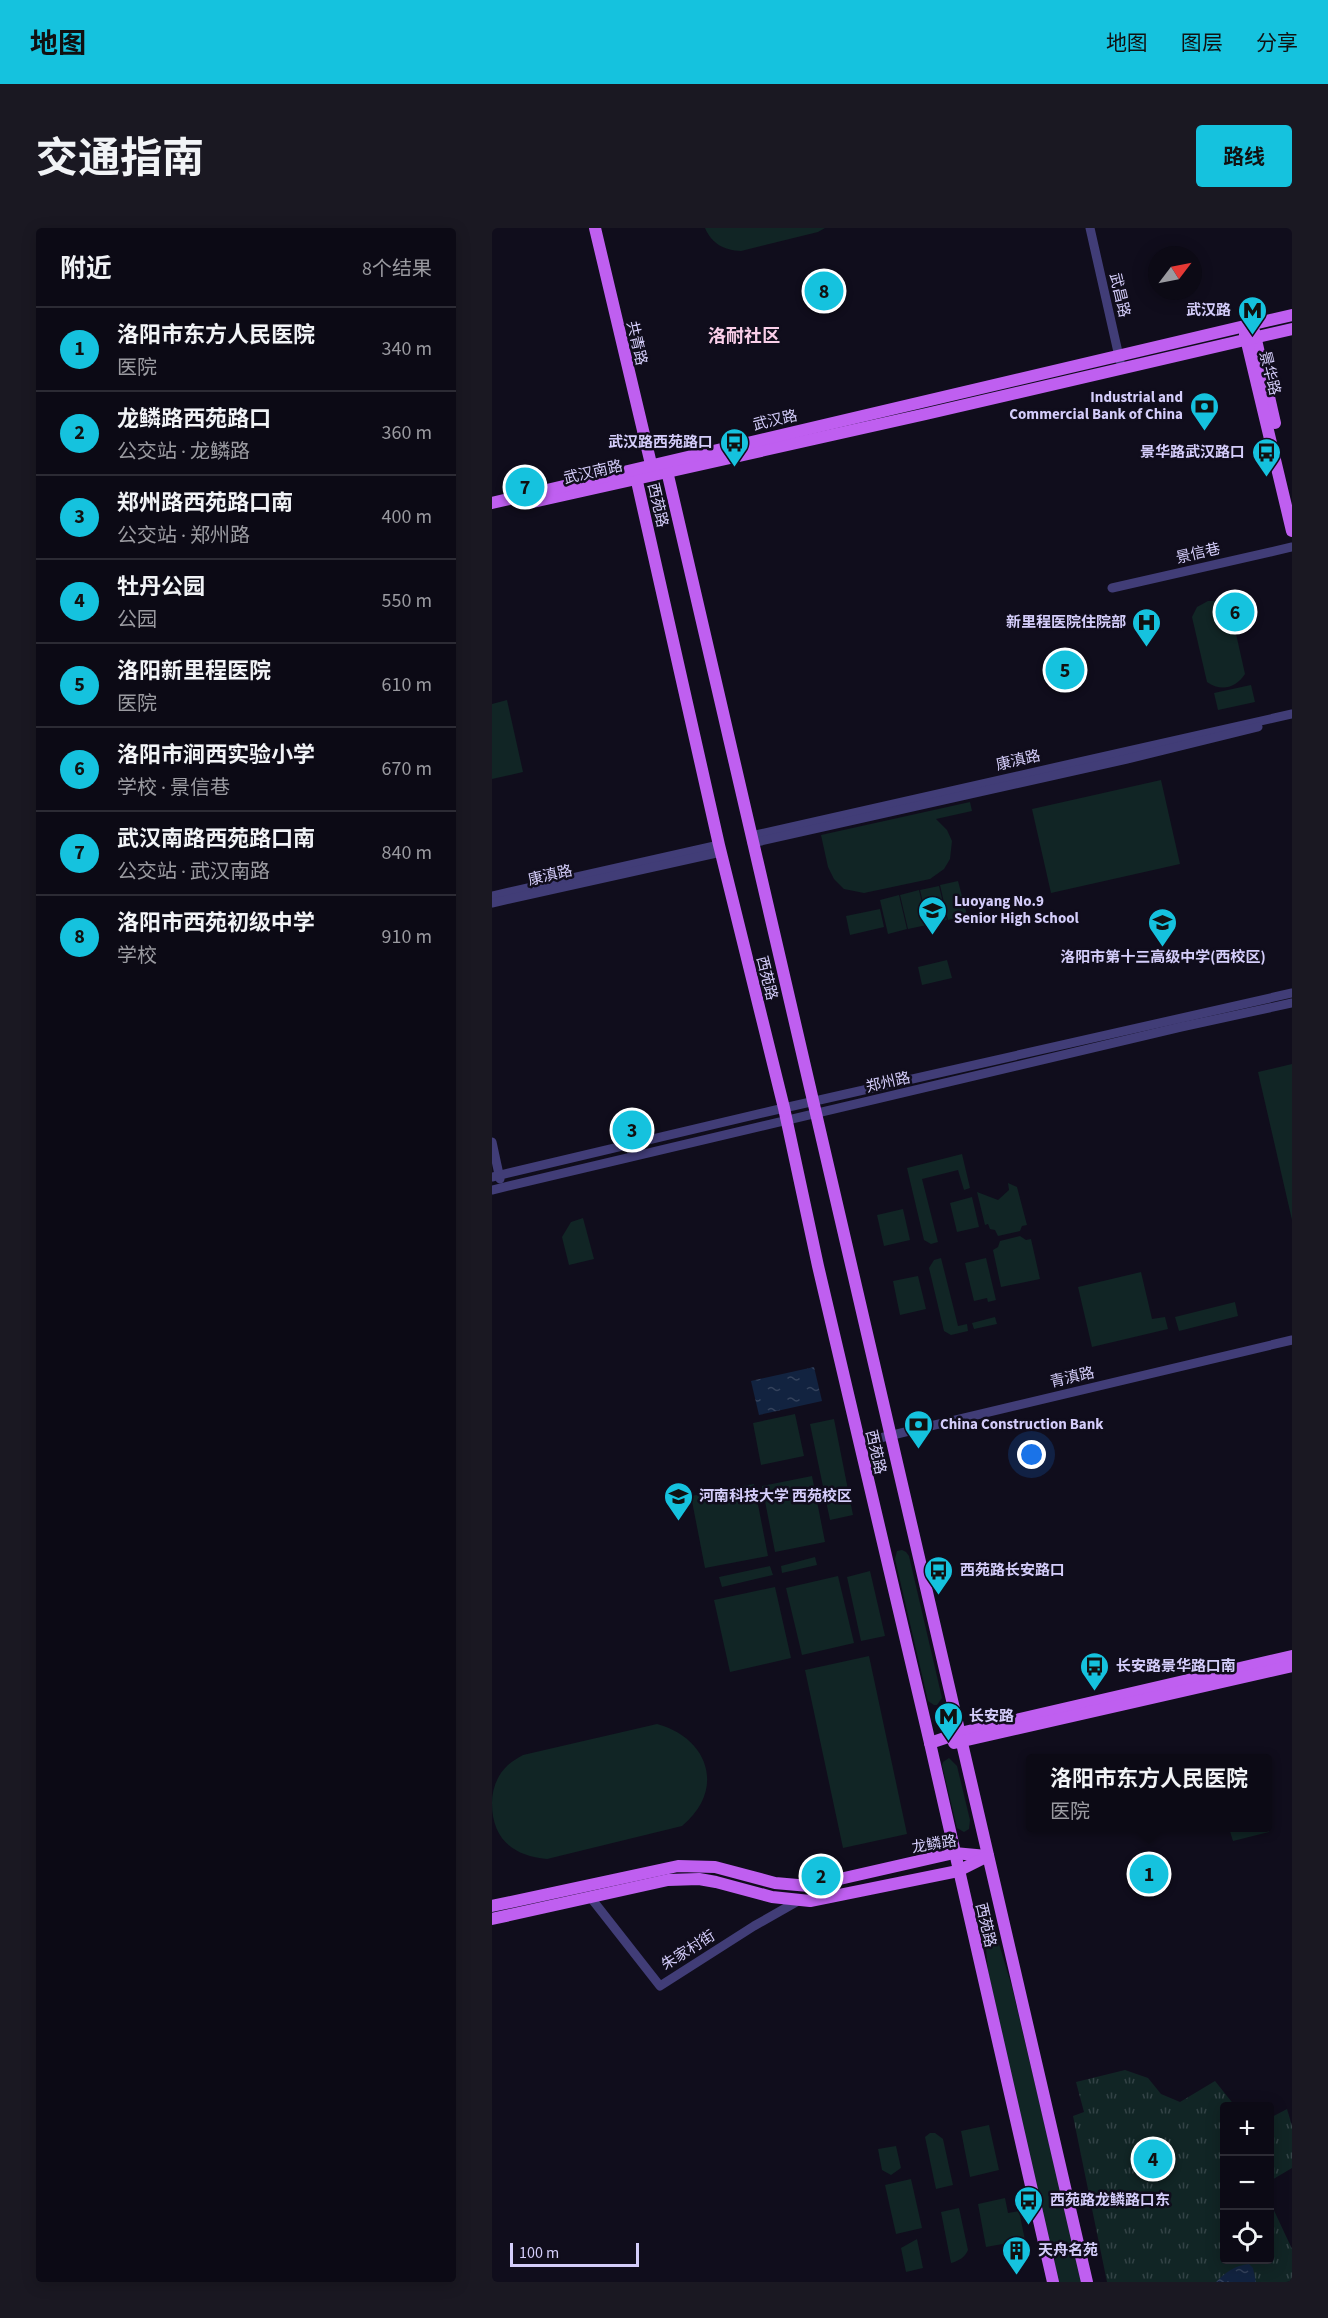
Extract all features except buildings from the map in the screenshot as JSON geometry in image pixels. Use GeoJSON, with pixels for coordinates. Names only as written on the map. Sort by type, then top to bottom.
{"type":"FeatureCollection","features":[{"type":"Feature","properties":{"kind":"main road","name":"共青路"},"geometry":{"type":"LineString","coordinates":[[595,228],[651,464]]}},
{"type":"Feature","properties":{"kind":"main road","name":"武汉路"},"geometry":{"type":"LineString","coordinates":[[651,464],[1292,315]]}},
{"type":"Feature","properties":{"kind":"main road","name":"景华路"},"geometry":{"type":"LineString","coordinates":[[1248,326],[1292,531]]}},
{"type":"Feature","properties":{"kind":"main road","name":"武汉路"},"geometry":{"type":"LineString","coordinates":[[667,471],[1292,329]]}},
{"type":"Feature","properties":{"kind":"main road","name":"景华路"},"geometry":{"type":"LineString","coordinates":[[1251,339],[1292,495]]}},
{"type":"Feature","properties":{"kind":"main road","name":"西苑路"},"geometry":{"type":"LineString","coordinates":[[1053,2282],[636,477],[651,464],[667,471],[1087,2282]]}},
{"type":"Feature","properties":{"kind":"main road","name":"武汉南路"},"geometry":{"type":"LineString","coordinates":[[492,503],[651,464]]}},
{"type":"Feature","properties":{"kind":"main road","name":"武汉南路"},"geometry":{"type":"LineString","coordinates":[[492,511],[667,471]]}},
{"type":"Feature","properties":{"kind":"main road"},"geometry":{"type":"LineString","coordinates":[[961,1737],[1292,1656]]}},
{"type":"Feature","properties":{"kind":"main road"},"geometry":{"type":"LineString","coordinates":[[930,1743],[1292,1666]]}},
{"type":"Feature","properties":{"kind":"main road","name":"龙鳞路"},"geometry":{"type":"LineString","coordinates":[[492,1906],[678,1866],[715,1867],[775,1883],[809,1886],[954,1853],[988,1856]]}},
{"type":"Feature","properties":{"kind":"main road","name":"龙鳞路"},"geometry":{"type":"LineString","coordinates":[[492,1919],[668,1880],[699,1879],[798,1901],[810,1901],[958,1871],[988,1856]]}},
{"type":"Feature","properties":{"kind":"street","name":"武昌路"},"geometry":{"type":"LineString","coordinates":[[1090,228],[1122,369]]}},
{"type":"Feature","properties":{"kind":"street","name":"景信巷"},"geometry":{"type":"LineString","coordinates":[[1112,588],[1292,547]]}},
{"type":"Feature","properties":{"kind":"street","name":"康滇路"},"geometry":{"type":"LineString","coordinates":[[751,839],[1292,714]]}},
{"type":"Feature","properties":{"kind":"street","name":"康滇路"},"geometry":{"type":"LineString","coordinates":[[751,839],[1127,759],[1292,719]]}},
{"type":"Feature","properties":{"kind":"street","name":"康滇路"},"geometry":{"type":"LineString","coordinates":[[492,896],[720,848]]}},
{"type":"Feature","properties":{"kind":"street","name":"康滇路"},"geometry":{"type":"LineString","coordinates":[[492,903],[720,848]]}},
{"type":"Feature","properties":{"kind":"street","name":"郑州路"},"geometry":{"type":"LineString","coordinates":[[495,1183],[812,1101],[1292,993]]}},
{"type":"Feature","properties":{"kind":"street","name":"郑州路"},"geometry":{"type":"LineString","coordinates":[[495,1183],[815,1115],[1181,1027],[1292,1003]]}},
{"type":"Feature","properties":{"kind":"street"},"geometry":{"type":"LineString","coordinates":[[492,1142],[495,1183]]}},
{"type":"Feature","properties":{"kind":"street","name":"青滇路"},"geometry":{"type":"LineString","coordinates":[[859,1443],[1292,1340]]}},
{"type":"Feature","properties":{"kind":"street","name":"朱家村街"},"geometry":{"type":"LineString","coordinates":[[591,1898],[660,1986],[798,1901]]}},
{"type":"Feature","properties":{"kind":"green space"},"geometry":{"type":"Polygon","coordinates":[[[705,228],[825,228],[818,232],[741,251],[719,245],[705,228]]]}},
{"type":"Feature","properties":{"kind":"green space"},"geometry":{"type":"Polygon","coordinates":[[[1208,601],[1219,601],[1230,607],[1245,674],[1237,683],[1228,687],[1218,687],[1207,682],[1192,617],[1197,607],[1208,601]]]}},
{"type":"Feature","properties":{"kind":"green space"},"geometry":{"type":"Polygon","coordinates":[[[1251,685],[1255,702],[1218,710],[1214,693],[1251,685]]]}},
{"type":"Feature","properties":{"kind":"green space"},"geometry":{"type":"Polygon","coordinates":[[[507,700],[523,772],[492,779],[492,704],[507,700]]]}},
{"type":"Feature","properties":{"kind":"green space"},"geometry":{"type":"Polygon","coordinates":[[[1161,780],[1180,864],[1051,893],[1032,809],[1161,780]]]}},
{"type":"Feature","properties":{"kind":"green space"},"geometry":{"type":"Polygon","coordinates":[[[970,802],[972,811],[936,819],[947,830],[952,841],[950,859],[944,869],[930,879],[864,893],[844,889],[834,879],[828,867],[821,835],[970,802]]]}},
{"type":"Feature","properties":{"kind":"green space"},"geometry":{"type":"Polygon","coordinates":[[[958,881],[967,915],[948,920],[940,885],[958,881]]]}},
{"type":"Feature","properties":{"kind":"green space"},"geometry":{"type":"Polygon","coordinates":[[[939,886],[947,920],[928,924],[920,890],[939,886]]]}},
{"type":"Feature","properties":{"kind":"green space"},"geometry":{"type":"Polygon","coordinates":[[[919,890],[927,925],[908,929],[900,895],[919,890]]]}},
{"type":"Feature","properties":{"kind":"green space"},"geometry":{"type":"Polygon","coordinates":[[[899,895],[907,929],[888,934],[880,900],[899,895]]]}},
{"type":"Feature","properties":{"kind":"green space"},"geometry":{"type":"Polygon","coordinates":[[[880,909],[884,927],[850,935],[846,916],[880,909]]]}},
{"type":"Feature","properties":{"kind":"green space"},"geometry":{"type":"Polygon","coordinates":[[[947,960],[952,978],[922,985],[918,967],[947,960]]]}},
{"type":"Feature","properties":{"kind":"green space"},"geometry":{"type":"Polygon","coordinates":[[[1292,1064],[1292,1220],[1258,1072],[1292,1064]]]}},
{"type":"Feature","properties":{"kind":"green space"},"geometry":{"type":"Polygon","coordinates":[[[962,1154],[970,1188],[964,1190],[958,1170],[922,1179],[938,1242],[931,1244],[924,1240],[907,1168],[962,1154]]]}},
{"type":"Feature","properties":{"kind":"green space"},"geometry":{"type":"Polygon","coordinates":[[[1008,1183],[1017,1187],[1027,1225],[1022,1226],[1020,1231],[998,1236],[988,1224],[985,1225],[977,1192],[998,1200],[1009,1190],[1008,1183]]]}},
{"type":"Feature","properties":{"kind":"green space"},"geometry":{"type":"Polygon","coordinates":[[[972,1197],[979,1227],[957,1232],[950,1203],[972,1197]]]}},
{"type":"Feature","properties":{"kind":"green space"},"geometry":{"type":"Polygon","coordinates":[[[903,1209],[910,1240],[884,1246],[877,1215],[903,1209]]]}},
{"type":"Feature","properties":{"kind":"green space"},"geometry":{"type":"Polygon","coordinates":[[[583,1218],[594,1259],[569,1265],[562,1237],[571,1222],[583,1218]]]}},
{"type":"Feature","properties":{"kind":"green space"},"geometry":{"type":"Polygon","coordinates":[[[1020,1236],[1026,1240],[1031,1239],[1040,1279],[1001,1287],[993,1250],[998,1247],[1000,1241],[1020,1236]]]}},
{"type":"Feature","properties":{"kind":"green space"},"geometry":{"type":"Polygon","coordinates":[[[941,1258],[958,1326],[967,1324],[968,1331],[951,1335],[944,1331],[929,1268],[934,1260],[941,1258]]]}},
{"type":"Feature","properties":{"kind":"green space"},"geometry":{"type":"Polygon","coordinates":[[[986,1258],[996,1300],[988,1302],[987,1298],[974,1301],[965,1263],[986,1258]]]}},
{"type":"Feature","properties":{"kind":"green space"},"geometry":{"type":"Polygon","coordinates":[[[1141,1272],[1152,1319],[1165,1317],[1168,1329],[1092,1347],[1078,1287],[1141,1272]]]}},
{"type":"Feature","properties":{"kind":"green space"},"geometry":{"type":"Polygon","coordinates":[[[918,1276],[926,1309],[900,1315],[893,1281],[918,1276]]]}},
{"type":"Feature","properties":{"kind":"green space"},"geometry":{"type":"Polygon","coordinates":[[[1235,1302],[1238,1316],[1179,1331],[1175,1317],[1235,1302]]]}},
{"type":"Feature","properties":{"kind":"green space"},"geometry":{"type":"Polygon","coordinates":[[[995,1317],[997,1324],[974,1329],[972,1323],[995,1317]]]}},
{"type":"Feature","properties":{"kind":"green space"},"geometry":{"type":"Polygon","coordinates":[[[795,1414],[804,1456],[761,1465],[753,1423],[795,1414]]]}},
{"type":"Feature","properties":{"kind":"green space"},"geometry":{"type":"Polygon","coordinates":[[[834,1419],[853,1515],[830,1520],[810,1424],[834,1419]]]}},
{"type":"Feature","properties":{"kind":"green space"},"geometry":{"type":"Polygon","coordinates":[[[812,1476],[825,1542],[775,1552],[762,1486],[812,1476]]]}},
{"type":"Feature","properties":{"kind":"green space"},"geometry":{"type":"Polygon","coordinates":[[[754,1484],[768,1556],[705,1568],[691,1496],[754,1484]]]}},
{"type":"Feature","properties":{"kind":"green space"},"geometry":{"type":"Polygon","coordinates":[[[902,1550],[909,1556],[942,1698],[937,1705],[928,1701],[895,1559],[897,1551],[902,1550]]]}},
{"type":"Feature","properties":{"kind":"green space"},"geometry":{"type":"Polygon","coordinates":[[[815,1557],[817,1565],[782,1573],[781,1566],[815,1557]]]}},
{"type":"Feature","properties":{"kind":"green space"},"geometry":{"type":"Polygon","coordinates":[[[770,1566],[773,1575],[722,1587],[719,1577],[770,1566]]]}},
{"type":"Feature","properties":{"kind":"green space"},"geometry":{"type":"Polygon","coordinates":[[[870,1571],[885,1636],[861,1641],[847,1577],[870,1571]]]}},
{"type":"Feature","properties":{"kind":"green space"},"geometry":{"type":"Polygon","coordinates":[[[838,1576],[854,1643],[802,1655],[786,1588],[838,1576]]]}},
{"type":"Feature","properties":{"kind":"green space"},"geometry":{"type":"Polygon","coordinates":[[[775,1587],[791,1658],[730,1672],[714,1600],[775,1587]]]}},
{"type":"Feature","properties":{"kind":"green space"},"geometry":{"type":"Polygon","coordinates":[[[869,1656],[907,1834],[843,1848],[805,1670],[869,1656]]]}},
{"type":"Feature","properties":{"kind":"green space"},"geometry":{"type":"Polygon","coordinates":[[[657,1724],[675,1731],[689,1741],[699,1753],[706,1767],[707,1782],[704,1797],[696,1812],[682,1826],[547,1859],[524,1854],[500,1836],[493,1816],[493,1793],[498,1778],[511,1762],[523,1755],[657,1724]]]}},
{"type":"Feature","properties":{"kind":"green space"},"geometry":{"type":"Polygon","coordinates":[[[949,1758],[957,1766],[970,1820],[969,1829],[964,1832],[957,1828],[942,1765],[949,1758]]]}},
{"type":"Feature","properties":{"kind":"green space"},"geometry":{"type":"Polygon","coordinates":[[[1230,1832],[1269,1832],[1233,1841],[1230,1832]]]}},
{"type":"Feature","properties":{"kind":"green space"},"geometry":{"type":"Polygon","coordinates":[[[982,1903],[989,1905],[991,1909],[1012,1987],[1082,2282],[1057,2282],[988,1971],[986,1948],[977,1910],[982,1903]]]}},
{"type":"Feature","properties":{"kind":"green space"},"geometry":{"type":"Polygon","coordinates":[[[1125,2070],[1148,2078],[1161,2094],[1180,2102],[1215,2081],[1232,2102],[1220,2102],[1220,2264],[1274,2264],[1274,2211],[1292,2249],[1292,2282],[1107,2282],[1073,2116],[1084,2112],[1076,2082],[1125,2070]]]}},
{"type":"Feature","properties":{"kind":"green space"},"geometry":{"type":"Polygon","coordinates":[[[1287,2109],[1292,2126],[1292,2168],[1274,2179],[1274,2156],[1274,2116],[1287,2109]]]}},
{"type":"Feature","properties":{"kind":"green space"},"geometry":{"type":"Polygon","coordinates":[[[989,2125],[999,2170],[970,2177],[961,2131],[989,2125]]]}},
{"type":"Feature","properties":{"kind":"green space"},"geometry":{"type":"Polygon","coordinates":[[[930,2133],[935,2133],[943,2139],[953,2185],[936,2189],[925,2137],[930,2133]]]}},
{"type":"Feature","properties":{"kind":"green space"},"geometry":{"type":"Polygon","coordinates":[[[896,2146],[901,2168],[891,2175],[882,2170],[878,2149],[896,2146]]]}},
{"type":"Feature","properties":{"kind":"green space"},"geometry":{"type":"Polygon","coordinates":[[[911,2179],[922,2228],[896,2234],[885,2185],[911,2179]]]}},
{"type":"Feature","properties":{"kind":"green space"},"geometry":{"type":"Polygon","coordinates":[[[1005,2198],[1008,2213],[1019,2211],[1025,2240],[986,2247],[978,2204],[1005,2198]]]}},
{"type":"Feature","properties":{"kind":"green space"},"geometry":{"type":"Polygon","coordinates":[[[959,2208],[968,2250],[965,2255],[951,2263],[941,2212],[959,2208]]]}},
{"type":"Feature","properties":{"kind":"green space"},"geometry":{"type":"Polygon","coordinates":[[[917,2239],[923,2268],[906,2272],[901,2248],[917,2239]]]}},
{"type":"Feature","properties":{"kind":"water"},"geometry":{"type":"Polygon","coordinates":[[[814,1367],[822,1401],[759,1415],[751,1381],[814,1367]]]}},
{"type":"Feature","properties":{"kind":"water"},"geometry":{"type":"Polygon","coordinates":[[[1249,2264],[1253,2268],[1256,2282],[1216,2282],[1231,2270],[1249,2264]]]}},
{"type":"Feature","properties":{"kind":"place","name":"洛阳市西苑初级中学"},"geometry":{"type":"Point","coordinates":[824,291]}},
{"type":"Feature","properties":{"kind":"place","name":"武汉路"},"geometry":{"type":"Point","coordinates":[1252,336]}},
{"type":"Feature","properties":{"kind":"place","name":"Industrial and Commercial Bank of China"},"geometry":{"type":"Point","coordinates":[1204,432]}},
{"type":"Feature","properties":{"kind":"place","name":"武汉路西苑路口"},"geometry":{"type":"Point","coordinates":[734,468]}},
{"type":"Feature","properties":{"kind":"place","name":"景华路武汉路口"},"geometry":{"type":"Point","coordinates":[1266,478]}},
{"type":"Feature","properties":{"kind":"place","name":"武汉南路西苑路口南"},"geometry":{"type":"Point","coordinates":[525,487]}},
{"type":"Feature","properties":{"kind":"place","name":"洛阳市涧西实验小学"},"geometry":{"type":"Point","coordinates":[1235,612]}},
{"type":"Feature","properties":{"kind":"place","name":"新里程医院住院部"},"geometry":{"type":"Point","coordinates":[1147,648]}},
{"type":"Feature","properties":{"kind":"place","name":"洛阳新里程医院"},"geometry":{"type":"Point","coordinates":[1065,670]}},
{"type":"Feature","properties":{"kind":"place","name":"Luoyang No.9 Senior High School"},"geometry":{"type":"Point","coordinates":[933,936]}},
{"type":"Feature","properties":{"kind":"place","name":"洛阳市第十三高级中学(西校区)"},"geometry":{"type":"Point","coordinates":[1163,948]}},
{"type":"Feature","properties":{"kind":"place","name":"郑州路西苑路口南"},"geometry":{"type":"Point","coordinates":[632,1130]}},
{"type":"Feature","properties":{"kind":"place","name":"China Construction Bank"},"geometry":{"type":"Point","coordinates":[919,1450]}},
{"type":"Feature","properties":{"kind":"place","name":"河南科技大学 西苑校区"},"geometry":{"type":"Point","coordinates":[678,1522]}},
{"type":"Feature","properties":{"kind":"place","name":"西苑路长安路口"},"geometry":{"type":"Point","coordinates":[939,1596]}},
{"type":"Feature","properties":{"kind":"place","name":"长安路景华路口南"},"geometry":{"type":"Point","coordinates":[1095,1692]}},
{"type":"Feature","properties":{"kind":"place","name":"长安路"},"geometry":{"type":"Point","coordinates":[948,1742]}},
{"type":"Feature","properties":{"kind":"place","name":"洛阳市东方人民医院"},"geometry":{"type":"Point","coordinates":[1149,1874]}},
{"type":"Feature","properties":{"kind":"place","name":"龙鳞路西苑路口"},"geometry":{"type":"Point","coordinates":[821,1876]}},
{"type":"Feature","properties":{"kind":"place","name":"牡丹公园"},"geometry":{"type":"Point","coordinates":[1153,2159]}},
{"type":"Feature","properties":{"kind":"place","name":"西苑路龙鳞路口东"},"geometry":{"type":"Point","coordinates":[1029,2226]}},
{"type":"Feature","properties":{"kind":"place","name":"天舟名苑"},"geometry":{"type":"Point","coordinates":[1017,2276]}},
{"type":"Feature","properties":{"kind":"district","name":"洛耐社区"},"geometry":{"type":"Point","coordinates":[744,336]}}]}
